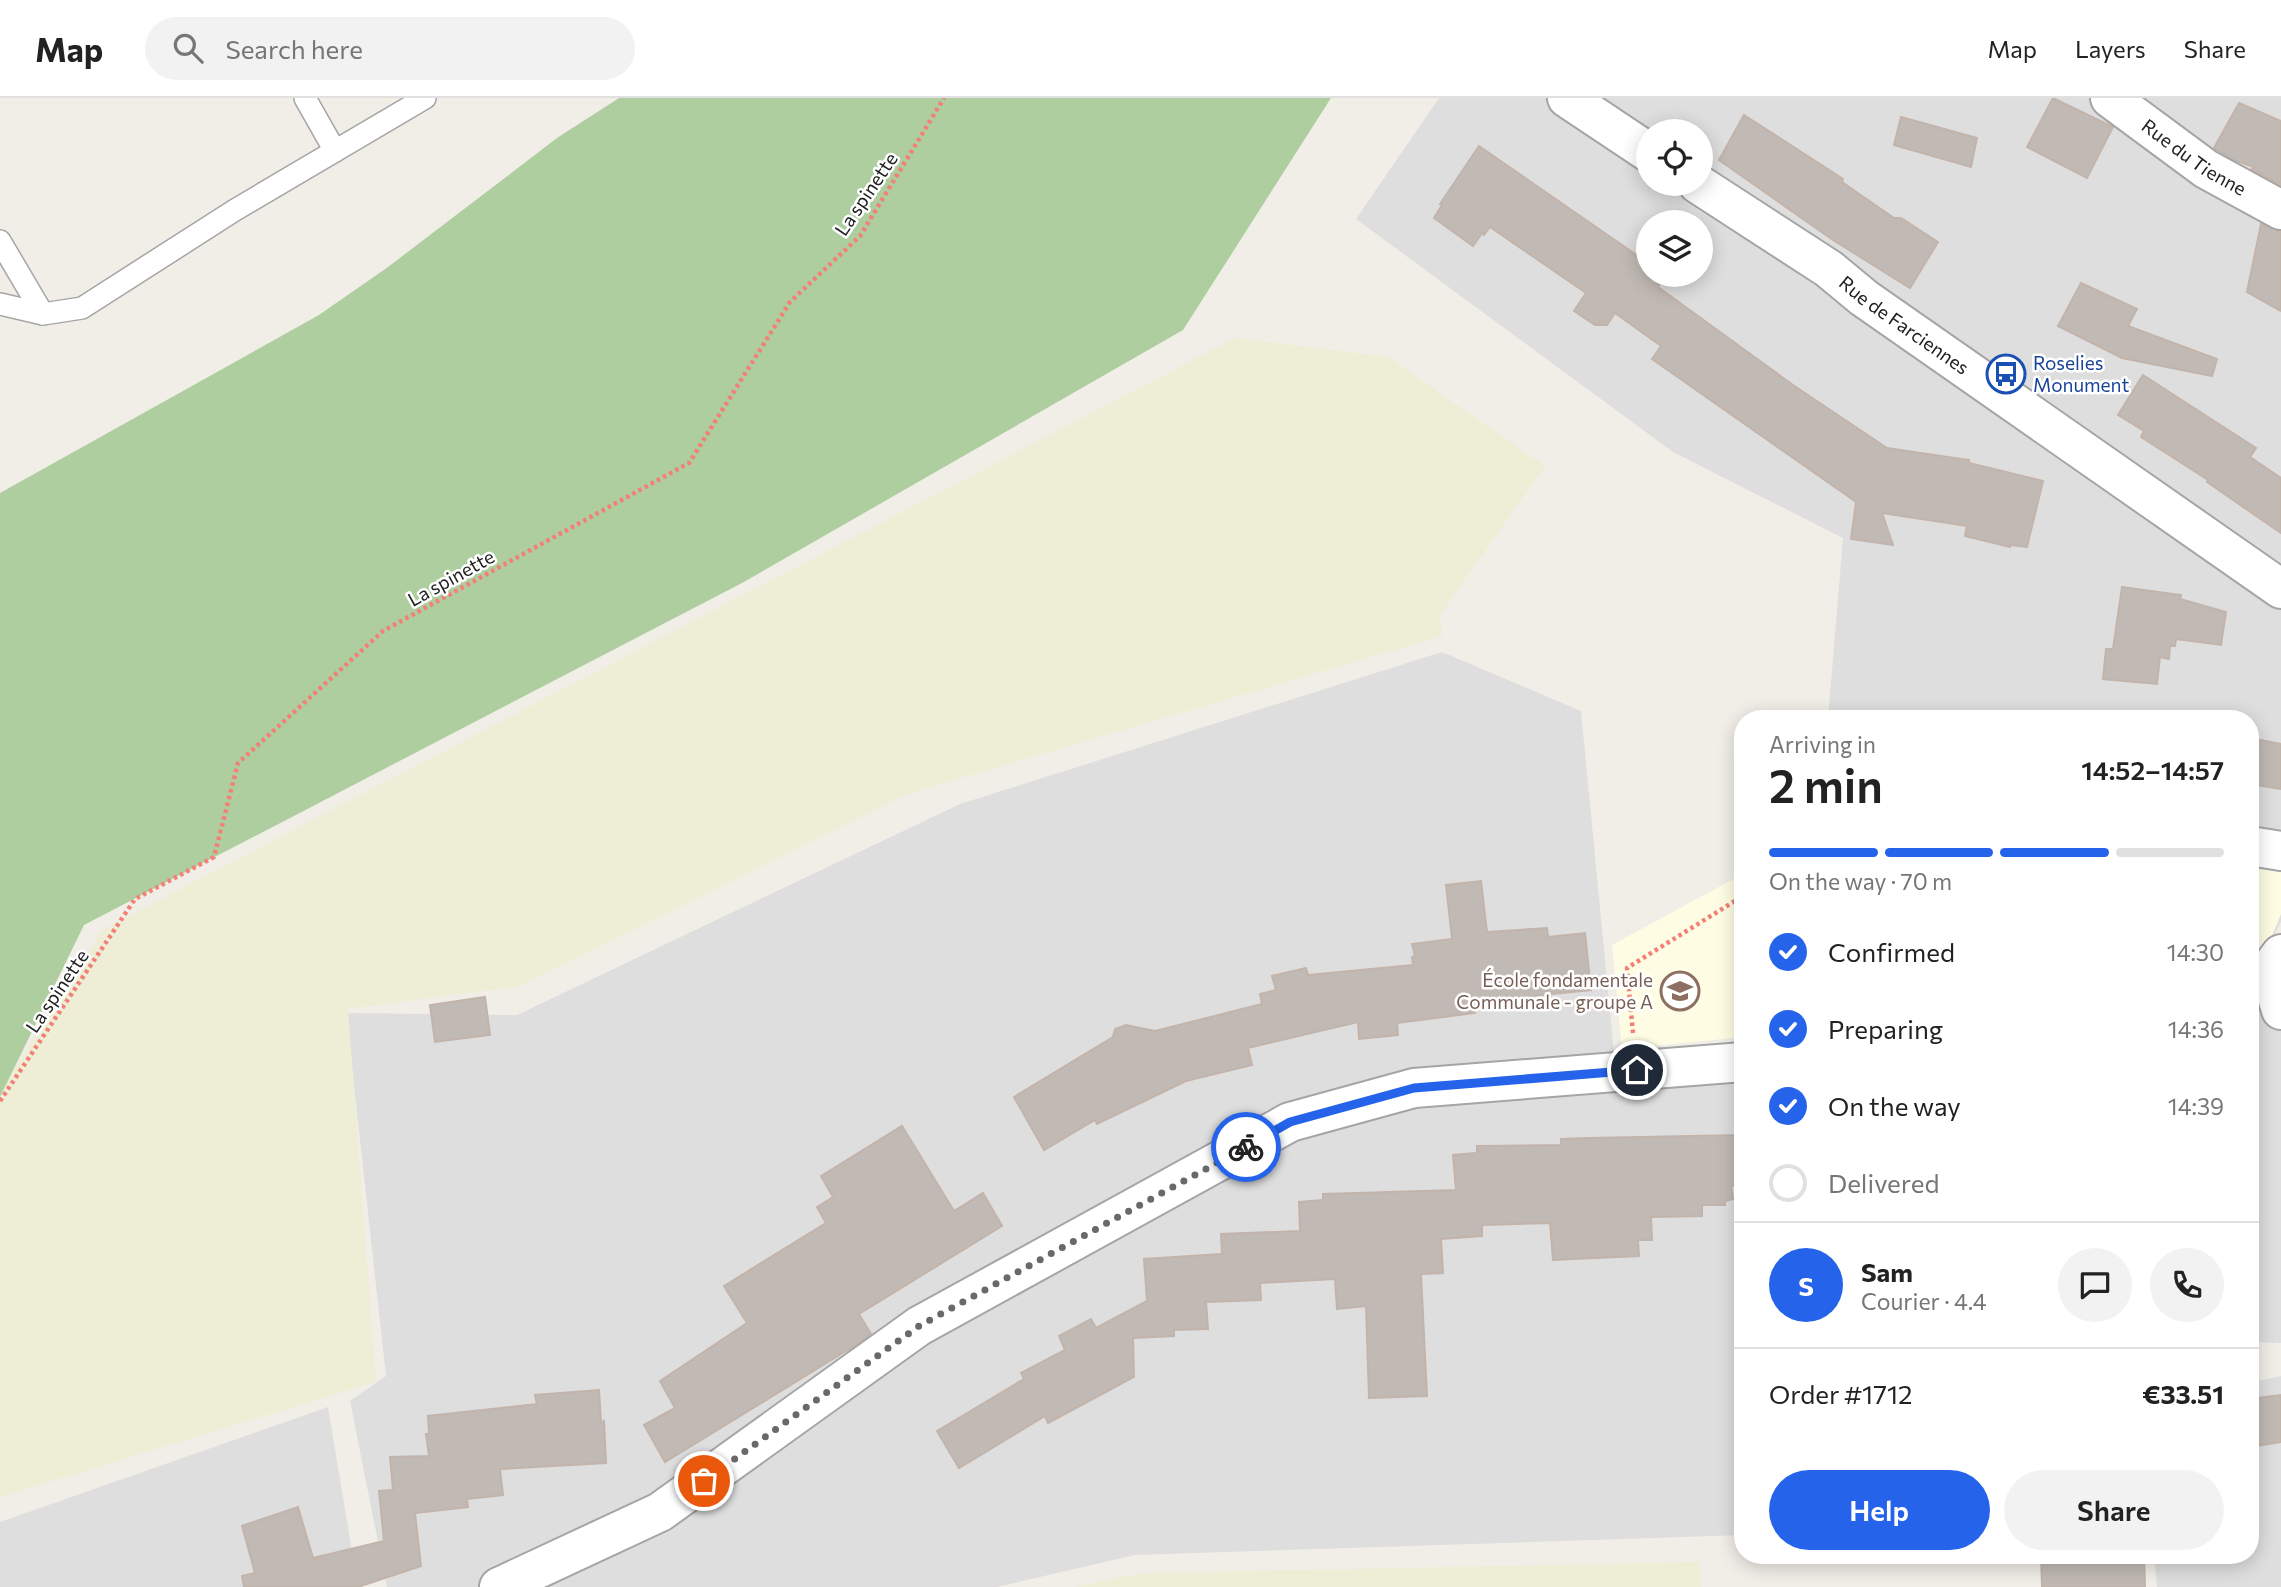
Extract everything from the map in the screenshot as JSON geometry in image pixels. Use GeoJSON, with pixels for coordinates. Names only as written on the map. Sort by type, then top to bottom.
{"type":"FeatureCollection","features":[{"type":"Feature","properties":{"kind":"street"},"geometry":{"type":"LineString","coordinates":[[1567,98],[1636,144]]}},
{"type":"Feature","properties":{"kind":"street","name":"Rue du Tienne"},"geometry":{"type":"LineString","coordinates":[[2110,98],[2206,169],[2281,210]]}},
{"type":"Feature","properties":{"kind":"street","name":"Rue de Farciennes"},"geometry":{"type":"LineString","coordinates":[[1713,194],[1829,269],[1875,306],[2281,590]]}},
{"type":"Feature","properties":{"kind":"street"},"geometry":{"type":"LineString","coordinates":[[2259,847],[2281,851]]}},
{"type":"Feature","properties":{"kind":"street"},"geometry":{"type":"LineString","coordinates":[[2267,969],[2281,1010]]}},
{"type":"Feature","properties":{"kind":"street"},"geometry":{"type":"LineString","coordinates":[[499,1587],[660,1512],[919,1326],[1290,1122],[1414,1088],[1734,1063]]}},
{"type":"Feature","properties":{"kind":"lane"},"geometry":{"type":"LineString","coordinates":[[304,98],[335,151]]}},
{"type":"Feature","properties":{"kind":"lane"},"geometry":{"type":"LineString","coordinates":[[0,304],[43,314],[82,308],[235,210],[425,98]]}},
{"type":"Feature","properties":{"kind":"lane"},"geometry":{"type":"LineString","coordinates":[[0,241],[43,314]]}},
{"type":"Feature","properties":{"kind":"path","name":"La spinette"},"geometry":{"type":"LineString","coordinates":[[0,1101],[135,898],[214,857],[238,763],[383,631],[689,463],[790,302],[860,236],[944,98]]}},
{"type":"Feature","properties":{"kind":"path"},"geometry":{"type":"LineString","coordinates":[[1637,1070],[1627,968],[1734,902]]}},
{"type":"Feature","properties":{"kind":"shaded area"},"geometry":{"type":"Polygon","coordinates":[[[1439,98],[2281,98],[2281,922],[2271,940],[2259,942],[2259,710],[1829,710],[1843,538],[1673,452],[1356,219],[1439,98]]]}},
{"type":"Feature","properties":{"kind":"shaded area"},"geometry":{"type":"Polygon","coordinates":[[[1235,338],[1388,357],[1545,466],[1440,615],[1442,636],[907,794],[521,986],[348,1009],[376,1382],[0,1497],[0,1091],[102,930],[1235,338]]]}},
{"type":"Feature","properties":{"kind":"shaded area"},"geometry":{"type":"Polygon","coordinates":[[[1442,652],[1581,711],[1616,1074],[1734,1063],[1734,1535],[1135,1555],[997,1587],[387,1587],[350,1401],[386,1376],[346,1013],[517,1015],[960,804],[1442,652]]]}},
{"type":"Feature","properties":{"kind":"shaded area"},"geometry":{"type":"Polygon","coordinates":[[[2259,847],[2281,851],[2281,914],[2267,948],[2259,954],[2259,847]]]}},
{"type":"Feature","properties":{"kind":"shaded area","name":"École fondamentale Communale - groupe A"},"geometry":{"type":"Polygon","coordinates":[[[1734,879],[1734,1038],[1622,1049],[1612,945],[1734,879]]]}},
{"type":"Feature","properties":{"kind":"shaded area"},"geometry":{"type":"Polygon","coordinates":[[[2281,956],[2281,1343],[2259,1342],[2259,979],[2281,956]]]}},
{"type":"Feature","properties":{"kind":"shaded area"},"geometry":{"type":"Polygon","coordinates":[[[2281,1376],[2281,1587],[2157,1587],[2155,1564],[2259,1564],[2259,1380],[2281,1376]]]}},
{"type":"Feature","properties":{"kind":"shaded area"},"geometry":{"type":"Polygon","coordinates":[[[328,1407],[358,1587],[0,1587],[0,1522],[328,1407]]]}},
{"type":"Feature","properties":{"kind":"shaded area"},"geometry":{"type":"Polygon","coordinates":[[[1699,1562],[1701,1587],[1075,1587],[1143,1573],[1699,1562]]]}},
{"type":"Feature","properties":{"kind":"green space"},"geometry":{"type":"Polygon","coordinates":[[[619,98],[1331,98],[1183,330],[742,583],[84,925],[0,1097],[0,493],[319,315],[388,267],[557,138],[619,98]]]}},
{"type":"Feature","properties":{"kind":"building"},"geometry":{"type":"Polygon","coordinates":[[[2053,98],[2113,127],[2087,178],[2027,147],[2053,98]]]}},
{"type":"Feature","properties":{"kind":"building"},"geometry":{"type":"Polygon","coordinates":[[[2239,103],[2281,121],[2281,185],[2252,169],[2254,167],[2234,160],[2214,148],[2239,103]]]}},
{"type":"Feature","properties":{"kind":"building"},"geometry":{"type":"Polygon","coordinates":[[[1744,115],[1843,179],[1842,182],[1894,218],[1901,218],[1938,242],[1910,288],[1833,240],[1719,160],[1744,115]]]}},
{"type":"Feature","properties":{"kind":"building"},"geometry":{"type":"Polygon","coordinates":[[[1901,117],[1977,138],[1971,167],[1894,145],[1901,117]]]}},
{"type":"Feature","properties":{"kind":"building"},"geometry":{"type":"Polygon","coordinates":[[[1479,146],[1636,255],[1636,287],[1658,287],[1793,385],[1887,448],[1969,460],[1969,463],[2043,481],[2027,547],[2010,547],[1965,536],[1967,526],[1882,513],[1893,545],[1851,539],[1856,502],[1652,359],[1661,346],[1615,313],[1607,325],[1595,325],[1574,311],[1586,293],[1490,227],[1473,246],[1434,218],[1442,205],[1440,204],[1479,146]]]}},
{"type":"Feature","properties":{"kind":"building"},"geometry":{"type":"Polygon","coordinates":[[[2261,224],[2281,232],[2281,311],[2247,292],[2261,224]]]}},
{"type":"Feature","properties":{"kind":"building"},"geometry":{"type":"Polygon","coordinates":[[[2081,283],[2137,309],[2128,326],[2217,359],[2212,376],[2122,358],[2058,326],[2081,283]]]}},
{"type":"Feature","properties":{"kind":"building"},"geometry":{"type":"Polygon","coordinates":[[[2143,375],[2256,448],[2250,457],[2281,478],[2281,533],[2207,482],[2208,480],[2141,437],[2144,431],[2118,415],[2143,375]]]}},
{"type":"Feature","properties":{"kind":"building"},"geometry":{"type":"Polygon","coordinates":[[[2122,587],[2181,595],[2180,599],[2226,612],[2221,645],[2176,639],[2175,646],[2170,646],[2169,659],[2160,657],[2157,684],[2103,679],[2106,649],[2113,649],[2122,587]]]}},
{"type":"Feature","properties":{"kind":"building"},"geometry":{"type":"Polygon","coordinates":[[[2259,740],[2281,744],[2281,789],[2259,785],[2259,740]]]}},
{"type":"Feature","properties":{"kind":"building"},"geometry":{"type":"Polygon","coordinates":[[[1481,881],[1487,932],[1547,928],[1548,937],[1585,933],[1591,990],[1473,1002],[1475,1013],[1397,1023],[1398,1035],[1359,1039],[1358,1022],[1248,1048],[1252,1065],[1186,1081],[1097,1124],[1095,1120],[1044,1150],[1014,1097],[1113,1037],[1115,1029],[1126,1025],[1155,1031],[1262,1004],[1260,994],[1276,990],[1272,976],[1306,968],[1308,975],[1413,965],[1412,957],[1415,956],[1412,944],[1452,939],[1446,885],[1481,881]]]}},
{"type":"Feature","properties":{"kind":"building"},"geometry":{"type":"Polygon","coordinates":[[[485,997],[490,1035],[435,1042],[430,1005],[485,997]]]}},
{"type":"Feature","properties":{"kind":"building"},"geometry":{"type":"Polygon","coordinates":[[[902,1126],[954,1211],[983,1193],[1002,1226],[859,1314],[871,1334],[854,1346],[665,1462],[644,1425],[675,1408],[660,1381],[747,1323],[724,1286],[826,1223],[817,1207],[833,1197],[821,1176],[902,1126]]]}},
{"type":"Feature","properties":{"kind":"building"},"geometry":{"type":"Polygon","coordinates":[[[1734,1135],[1734,1186],[1731,1186],[1733,1199],[1725,1201],[1725,1205],[1702,1205],[1702,1216],[1651,1217],[1652,1240],[1638,1240],[1639,1256],[1553,1260],[1550,1223],[1482,1225],[1482,1236],[1441,1239],[1443,1273],[1421,1274],[1427,1396],[1369,1398],[1366,1306],[1337,1309],[1335,1279],[1260,1283],[1261,1300],[1206,1302],[1208,1329],[1174,1330],[1174,1336],[1133,1338],[1134,1377],[1048,1423],[1045,1416],[959,1468],[937,1431],[1024,1379],[1021,1373],[1065,1350],[1059,1336],[1091,1319],[1096,1328],[1147,1301],[1144,1259],[1222,1254],[1221,1234],[1300,1231],[1299,1202],[1323,1200],[1323,1194],[1456,1190],[1453,1155],[1477,1153],[1477,1146],[1561,1145],[1561,1139],[1734,1135]]]}},
{"type":"Feature","properties":{"kind":"building"},"geometry":{"type":"Polygon","coordinates":[[[599,1390],[606,1463],[500,1469],[503,1495],[467,1499],[468,1507],[415,1513],[421,1566],[358,1587],[244,1587],[242,1576],[255,1573],[242,1526],[298,1507],[313,1558],[384,1541],[379,1491],[393,1490],[390,1457],[429,1456],[426,1434],[429,1434],[428,1416],[537,1404],[535,1395],[599,1390]]]}},
{"type":"Feature","properties":{"kind":"building"},"geometry":{"type":"Polygon","coordinates":[[[2281,1395],[2281,1442],[2259,1446],[2259,1398],[2281,1395]]]}},
{"type":"Feature","properties":{"kind":"building"},"geometry":{"type":"Polygon","coordinates":[[[2041,1564],[2144,1564],[2145,1587],[2042,1587],[2041,1564]]]}},
{"type":"Feature","properties":{"kind":"way so far"},"geometry":{"type":"LineString","coordinates":[[704,1481],[919,1326],[1246,1147]]}},
{"type":"Feature","properties":{"kind":"place","name":"Roselies Monument"},"geometry":{"type":"Point","coordinates":[2006,374]}},
{"type":"Feature","properties":{"kind":"place","name":"École fondamentale Communale - groupe A"},"geometry":{"type":"Point","coordinates":[1680,991]}},
{"type":"Feature","properties":{"kind":"route"},"geometry":{"type":"LineString","coordinates":[[1246,1147],[1290,1122],[1414,1088],[1637,1070]]}}]}
